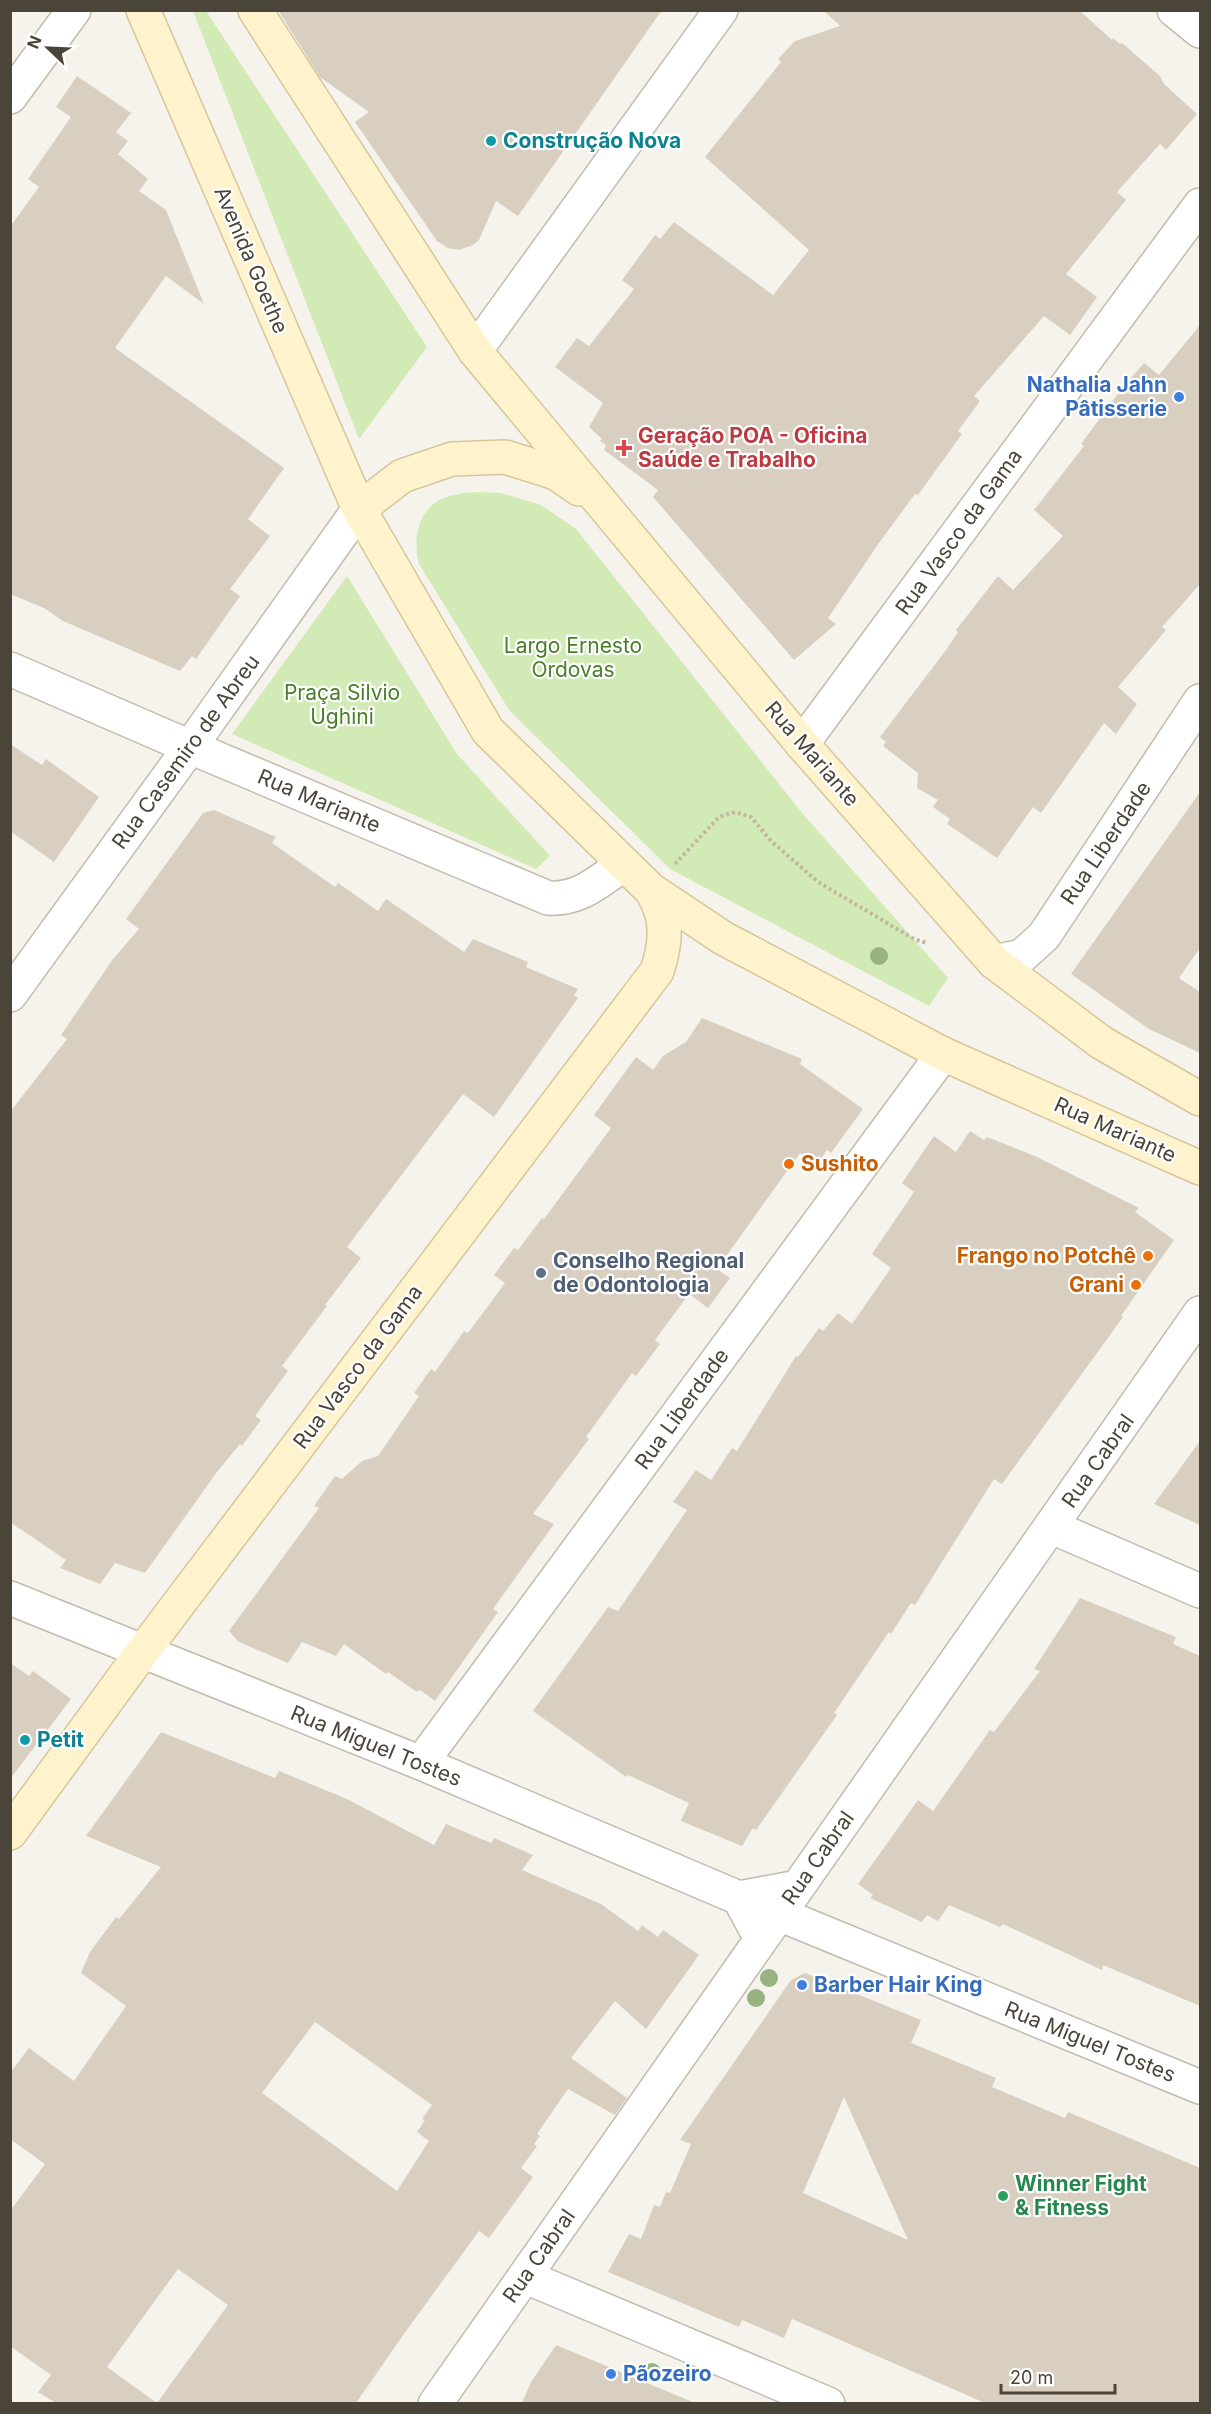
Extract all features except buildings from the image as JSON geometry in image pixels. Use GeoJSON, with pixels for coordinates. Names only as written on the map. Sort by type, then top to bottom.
{"type":"FeatureCollection","features":[{"type":"Feature","properties":{"kind":"main road","name":"Avenida Goethe"},"geometry":{"type":"LineString","coordinates":[[143,10],[359,508]]}},
{"type":"Feature","properties":{"kind":"main road"},"geometry":{"type":"LineString","coordinates":[[255,10],[475,351]]}},
{"type":"Feature","properties":{"kind":"main road","name":"Rua Mariante"},"geometry":{"type":"LineString","coordinates":[[475,351],[802,744],[994,962],[1102,1043],[1200,1099]]}},
{"type":"Feature","properties":{"kind":"main road"},"geometry":{"type":"LineString","coordinates":[[359,508],[402,476],[452,459],[463,458],[505,458],[556,473],[600,503]]}},
{"type":"Feature","properties":{"kind":"main road","name":"Rua Mariante"},"geometry":{"type":"LineString","coordinates":[[359,508],[488,731],[651,890],[723,938],[943,1054],[1200,1168]]}},
{"type":"Feature","properties":{"kind":"main road","name":"Rua Vasco da Gama"},"geometry":{"type":"LineString","coordinates":[[10,1833],[143,1651],[657,971],[665,949],[666,925],[659,903],[651,890]]}},
{"type":"Feature","properties":{"kind":"street"},"geometry":{"type":"LineString","coordinates":[[10,97],[74,10]]}},
{"type":"Feature","properties":{"kind":"street"},"geometry":{"type":"LineString","coordinates":[[475,351],[721,10]]}},
{"type":"Feature","properties":{"kind":"street"},"geometry":{"type":"LineString","coordinates":[[1174,10],[1200,31]]}},
{"type":"Feature","properties":{"kind":"street","name":"Rua Vasco da Gama"},"geometry":{"type":"LineString","coordinates":[[802,744],[1200,205]]}},
{"type":"Feature","properties":{"kind":"street","name":"Rua Casemiro de Abreu"},"geometry":{"type":"LineString","coordinates":[[10,995],[190,747],[359,508]]}},
{"type":"Feature","properties":{"kind":"street","name":"Rua Mariante"},"geometry":{"type":"LineString","coordinates":[[10,669],[548,898],[563,899],[578,895],[624,864]]}},
{"type":"Feature","properties":{"kind":"street","name":"Rua Liberdade"},"geometry":{"type":"LineString","coordinates":[[994,962],[1022,956],[1044,936],[1200,701]]}},
{"type":"Feature","properties":{"kind":"street","name":"Rua Liberdade"},"geometry":{"type":"LineString","coordinates":[[421,1764],[943,1054]]}},
{"type":"Feature","properties":{"kind":"street","name":"Rua Cabral"},"geometry":{"type":"LineString","coordinates":[[435,2403],[1200,1313]]}},
{"type":"Feature","properties":{"kind":"street"},"geometry":{"type":"LineString","coordinates":[[1052,1527],[1200,1591]]}},
{"type":"Feature","properties":{"kind":"street","name":"Rua Miguel Tostes"},"geometry":{"type":"LineString","coordinates":[[10,1598],[421,1764],[739,1898]]}},
{"type":"Feature","properties":{"kind":"street"},"geometry":{"type":"LineString","coordinates":[[739,1898],[798,1887]]}},
{"type":"Feature","properties":{"kind":"street"},"geometry":{"type":"LineString","coordinates":[[739,1898],[770,1927]]}},
{"type":"Feature","properties":{"kind":"street","name":"Rua Miguel Tostes"},"geometry":{"type":"LineString","coordinates":[[770,1927],[1200,2087]]}},
{"type":"Feature","properties":{"kind":"street"},"geometry":{"type":"LineString","coordinates":[[525,2277],[828,2403]]}},
{"type":"Feature","properties":{"kind":"path"},"geometry":{"type":"LineString","coordinates":[[651,890],[719,817],[726,813],[743,813],[818,882],[914,939],[937,946]]}},
{"type":"Feature","properties":{"kind":"green space"},"geometry":{"type":"Polygon","coordinates":[[[193,11],[206,11],[427,347],[359,439],[193,11]]]}},
{"type":"Feature","properties":{"kind":"green space","name":"Largo Ernesto Ordovas"},"geometry":{"type":"Polygon","coordinates":[[[464,493],[501,493],[541,505],[576,529],[803,814],[948,978],[929,1006],[670,869],[509,710],[419,564],[417,552],[418,529],[428,510],[436,503],[446,497],[464,493]]]}},
{"type":"Feature","properties":{"kind":"green space","name":"Praça Silvio Ughini"},"geometry":{"type":"Polygon","coordinates":[[[347,576],[457,754],[550,856],[536,869],[232,734],[347,576]]]}},
{"type":"Feature","properties":{"kind":"place","name":"Construção Nova"},"geometry":{"type":"Point","coordinates":[491,141]}},
{"type":"Feature","properties":{"kind":"place","name":"Nathalia Jahn Pâtisserie"},"geometry":{"type":"Point","coordinates":[1179,397]}},
{"type":"Feature","properties":{"kind":"place","name":"Geração POA - Oficina Saúde e Trabalho"},"geometry":{"type":"Point","coordinates":[624,448]}},
{"type":"Feature","properties":{"kind":"place","name":"Sushito"},"geometry":{"type":"Point","coordinates":[789,1164]}},
{"type":"Feature","properties":{"kind":"place","name":"Frango no Potchê"},"geometry":{"type":"Point","coordinates":[1148,1256]}},
{"type":"Feature","properties":{"kind":"place","name":"Conselho Regional de Odontologia"},"geometry":{"type":"Point","coordinates":[541,1273]}},
{"type":"Feature","properties":{"kind":"place","name":"Grani"},"geometry":{"type":"Point","coordinates":[1136,1285]}},
{"type":"Feature","properties":{"kind":"place","name":"Petit"},"geometry":{"type":"Point","coordinates":[25,1740]}},
{"type":"Feature","properties":{"kind":"place","name":"Barber Hair King"},"geometry":{"type":"Point","coordinates":[802,1985]}},
{"type":"Feature","properties":{"kind":"place","name":"Winner Fight & Fitness"},"geometry":{"type":"Point","coordinates":[1003,2196]}},
{"type":"Feature","properties":{"kind":"place","name":"Pãozeiro"},"geometry":{"type":"Point","coordinates":[611,2374]}}]}
